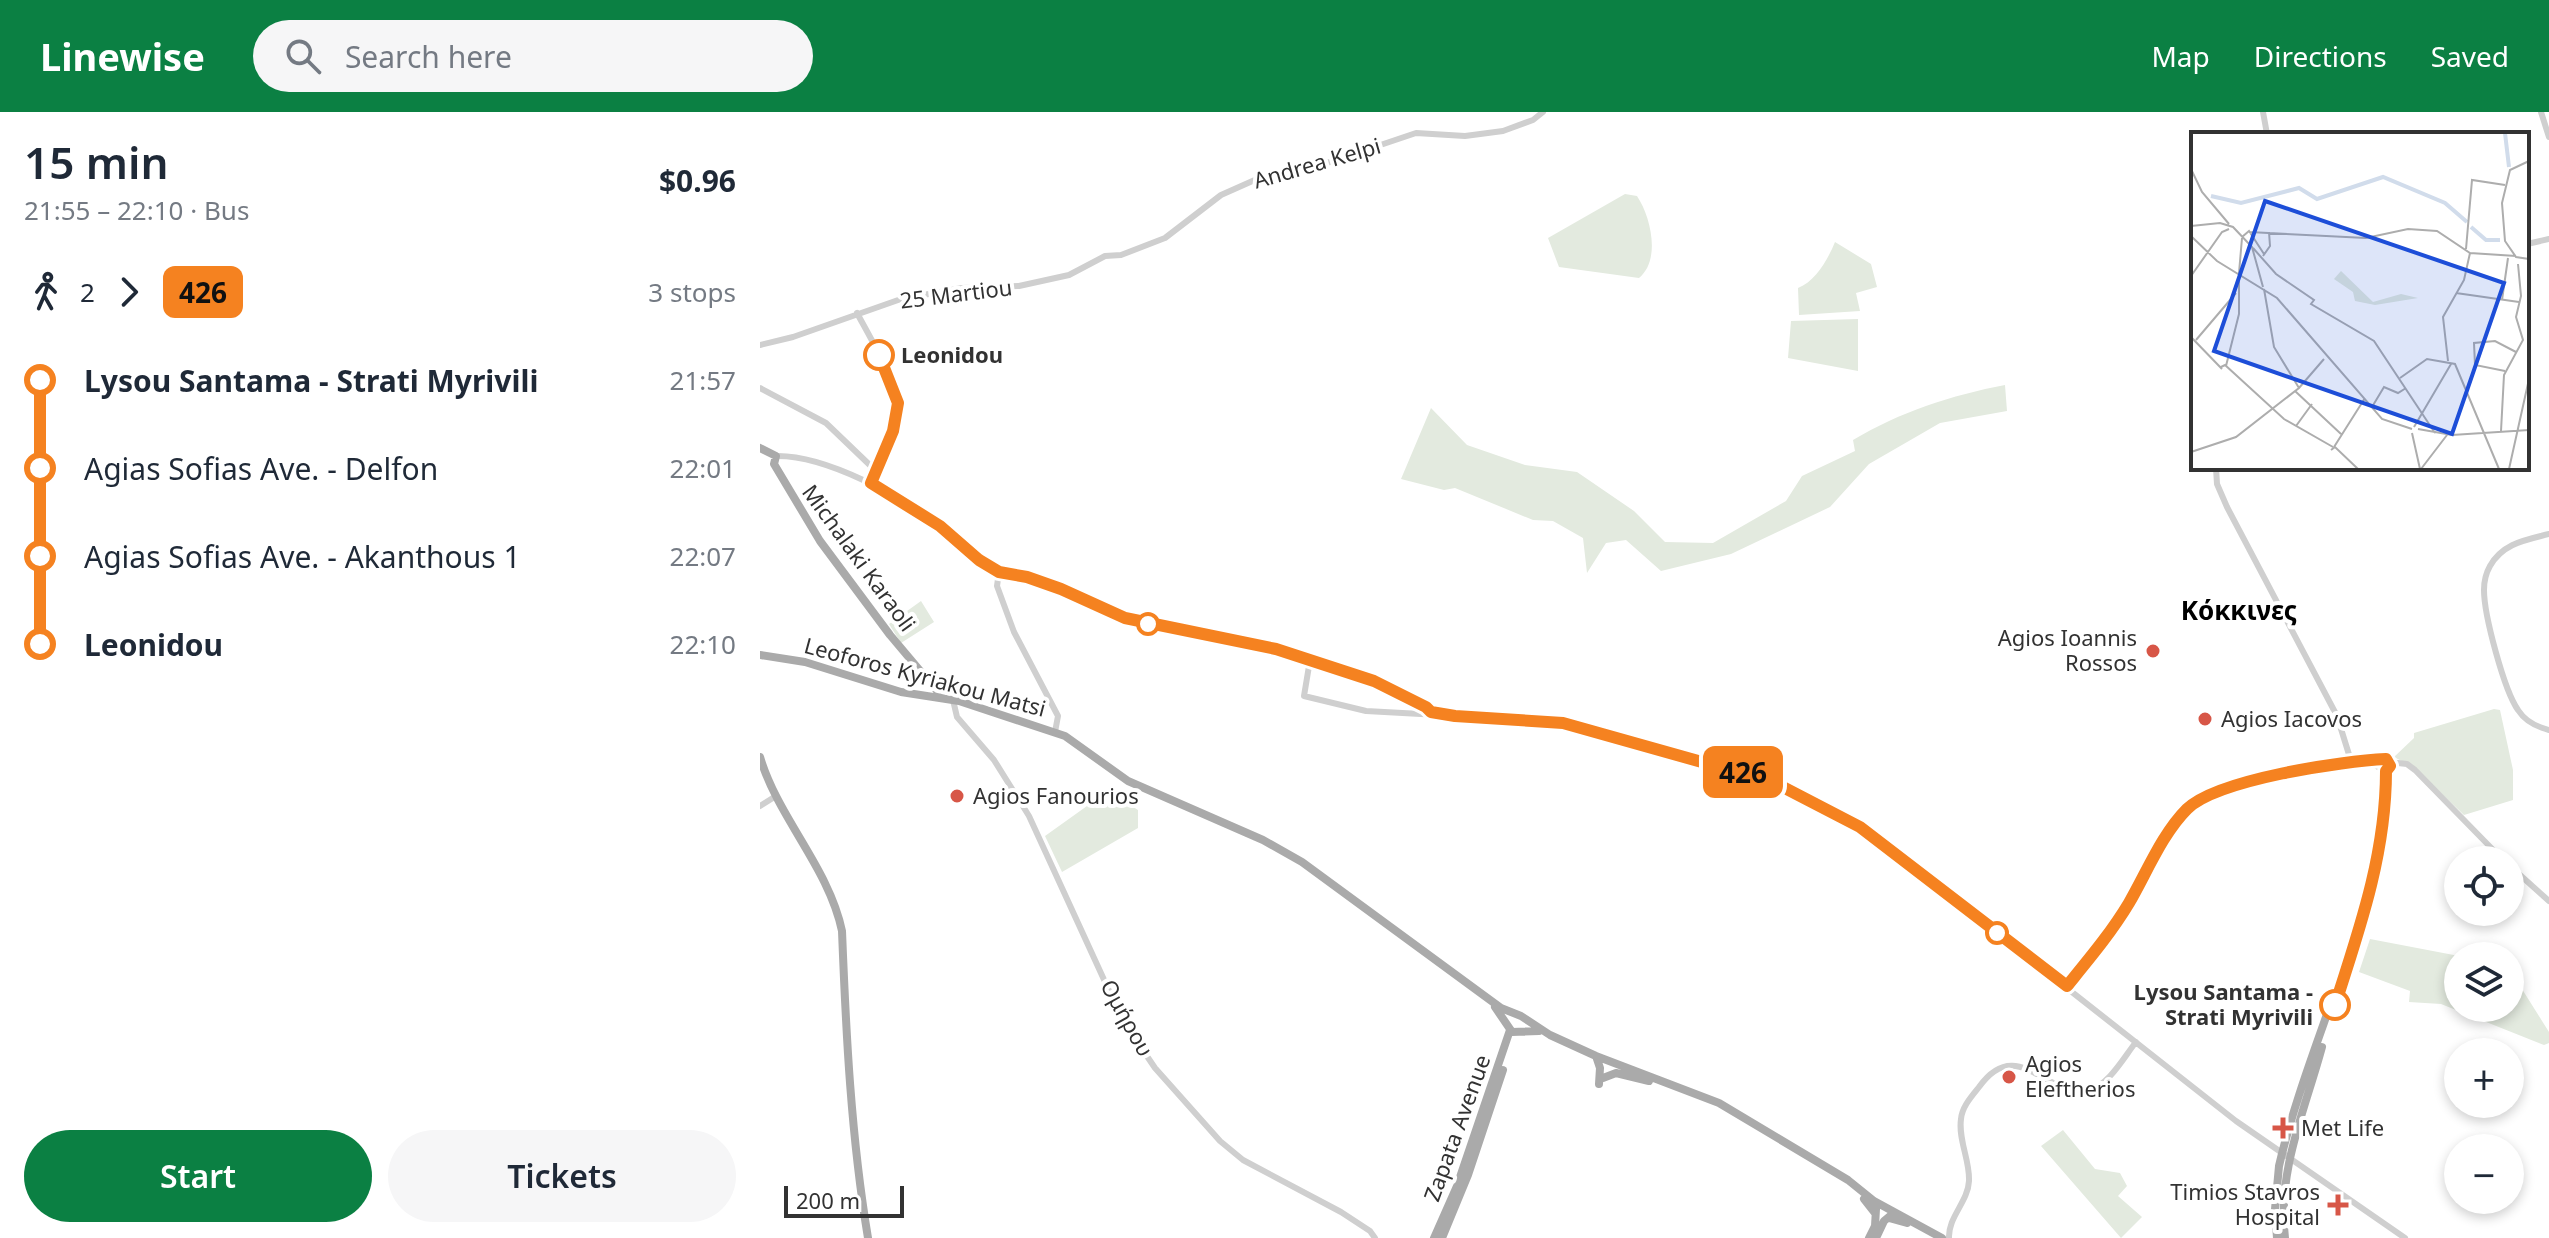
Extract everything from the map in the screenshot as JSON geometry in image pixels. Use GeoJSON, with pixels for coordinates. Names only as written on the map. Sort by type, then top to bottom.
{"type":"FeatureCollection","features":[{"type":"Feature","properties":{"kind":"main road","name":"Michalaki Karaoli"},"geometry":{"type":"LineString","coordinates":[[770,456],[809,526],[943,698]]}},
{"type":"Feature","properties":{"kind":"main road","name":"Leoforos Kyriakou Matsi"},"geometry":{"type":"LineString","coordinates":[[760,655],[805,662],[881,687],[956,701],[1071,739],[1102,765],[1128,781],[1263,840],[1302,862],[1501,1008],[1596,1056],[1719,1103],[1856,1186],[1882,1214],[1942,1238]]}},
{"type":"Feature","properties":{"kind":"main road","name":"Michalaki Karaoli"},"geometry":{"type":"LineString","coordinates":[[919,671],[927,687],[923,696]]}},
{"type":"Feature","properties":{"kind":"main road"},"geometry":{"type":"LineString","coordinates":[[760,757],[776,796],[835,905],[840,921],[847,1056],[868,1238]]}},
{"type":"Feature","properties":{"kind":"main road"},"geometry":{"type":"LineString","coordinates":[[2277,1238],[2275,1200],[2286,1156],[2373,882],[2385,819],[2384,766]]}},
{"type":"Feature","properties":{"kind":"main road","name":"Leoforos Kyriakou Matsi"},"geometry":{"type":"LineString","coordinates":[[1483,994],[1515,1030],[1534,1030],[1550,1035]]}},
{"type":"Feature","properties":{"kind":"main road"},"geometry":{"type":"LineString","coordinates":[[1520,1017],[1526,1025],[1515,1030],[1510,1018],[1520,1017]]}},
{"type":"Feature","properties":{"kind":"main road","name":"Zapata Avenue"},"geometry":{"type":"LineString","coordinates":[[1434,1238],[1457,1186],[1515,1030]]}},
{"type":"Feature","properties":{"kind":"main road","name":"Zapata Avenue"},"geometry":{"type":"LineString","coordinates":[[1442,1238],[1468,1175],[1515,1030]]}},
{"type":"Feature","properties":{"kind":"main road"},"geometry":{"type":"LineString","coordinates":[[1596,1056],[1601,1081],[1616,1073],[1643,1080],[1658,1080]]}},
{"type":"Feature","properties":{"kind":"main road"},"geometry":{"type":"LineString","coordinates":[[2285,1238],[2286,1156]]}},
{"type":"Feature","properties":{"kind":"main road"},"geometry":{"type":"LineString","coordinates":[[1869,1238],[1882,1214]]}},
{"type":"Feature","properties":{"kind":"main road"},"geometry":{"type":"LineString","coordinates":[[1876,1238],[1882,1214]]}},
{"type":"Feature","properties":{"kind":"street","name":"Andrea Kelpi"},"geometry":{"type":"LineString","coordinates":[[1105,256],[1121,255],[1165,238],[1221,195],[1257,179],[1330,162],[1416,133],[1465,136],[1517,127],[1543,112]]}},
{"type":"Feature","properties":{"kind":"street"},"geometry":{"type":"LineString","coordinates":[[2263,112],[2267,132]]}},
{"type":"Feature","properties":{"kind":"street"},"geometry":{"type":"LineString","coordinates":[[2541,112],[2549,137]]}},
{"type":"Feature","properties":{"kind":"street"},"geometry":{"type":"LineString","coordinates":[[2529,244],[2549,239]]}},
{"type":"Feature","properties":{"kind":"street","name":"25 Martiou"},"geometry":{"type":"LineString","coordinates":[[760,345],[920,295],[1043,282],[1069,275],[1105,256]]}},
{"type":"Feature","properties":{"kind":"street"},"geometry":{"type":"LineString","coordinates":[[857,313],[887,372],[898,403],[893,431],[871,483]]}},
{"type":"Feature","properties":{"kind":"street"},"geometry":{"type":"LineString","coordinates":[[760,388],[826,423],[876,471]]}},
{"type":"Feature","properties":{"kind":"street"},"geometry":{"type":"LineString","coordinates":[[770,456],[795,456],[871,483],[940,526],[979,560],[999,572],[1027,577],[1061,589],[1125,618],[1254,643],[1310,660],[1304,696],[1366,711],[1431,712],[1470,718],[1563,723],[1761,777],[1860,827],[2286,1156],[2405,1238]]}},
{"type":"Feature","properties":{"kind":"street"},"geometry":{"type":"LineString","coordinates":[[2216,470],[2223,500],[2337,716],[2351,761]]}},
{"type":"Feature","properties":{"kind":"street"},"geometry":{"type":"LineString","coordinates":[[2549,534],[2519,542],[2499,553],[2489,568],[2484,588],[2504,680],[2513,701],[2525,718],[2549,730]]}},
{"type":"Feature","properties":{"kind":"street"},"geometry":{"type":"LineString","coordinates":[[999,572],[998,589],[1014,632],[1058,716],[1055,732]]}},
{"type":"Feature","properties":{"kind":"street","name":"Ομήρου"},"geometry":{"type":"LineString","coordinates":[[956,701],[963,724],[994,760],[1029,816],[1112,997],[1155,1068],[1220,1141],[1243,1160],[1341,1212],[1370,1231],[1375,1238]]}},
{"type":"Feature","properties":{"kind":"street"},"geometry":{"type":"LineString","coordinates":[[2323,766],[2340,757],[2346,742]]}},
{"type":"Feature","properties":{"kind":"street"},"geometry":{"type":"LineString","coordinates":[[2067,986],[2109,936],[2175,823],[2203,796],[2224,788],[2351,761],[2368,760],[2384,766],[2400,761],[2411,768],[2489,846]]}},
{"type":"Feature","properties":{"kind":"street"},"geometry":{"type":"LineString","coordinates":[[760,806],[776,796]]}},
{"type":"Feature","properties":{"kind":"street"},"geometry":{"type":"LineString","coordinates":[[2524,879],[2549,901]]}},
{"type":"Feature","properties":{"kind":"street"},"geometry":{"type":"LineString","coordinates":[[1949,1238],[1952,1222],[1966,1196],[1969,1179],[1961,1132],[1962,1114],[1981,1083],[2004,1066],[2015,1066],[2067,1088],[2089,1090],[2103,1082],[2136,1042]]}},
{"type":"Feature","properties":{"kind":"street"},"geometry":{"type":"LineString","coordinates":[[2285,1182],[2292,1173],[2306,1170]]}},
{"type":"Feature","properties":{"kind":"street"},"geometry":{"type":"LineString","coordinates":[[1932,1235],[1952,1222]]}},
{"type":"Feature","properties":{"kind":"shaded area"},"geometry":{"type":"Polygon","coordinates":[[[1625,194],[1637,196],[1652,238],[1650,261],[1639,278],[1559,267],[1548,238],[1625,194]]]}},
{"type":"Feature","properties":{"kind":"shaded area"},"geometry":{"type":"Polygon","coordinates":[[[1835,242],[1871,264],[1877,287],[1856,293],[1860,311],[1799,315],[1798,288],[1816,275],[1835,242]]]}},
{"type":"Feature","properties":{"kind":"shaded area"},"geometry":{"type":"Polygon","coordinates":[[[1858,319],[1858,371],[1788,358],[1791,321],[1858,319]]]}},
{"type":"Feature","properties":{"kind":"shaded area"},"geometry":{"type":"Polygon","coordinates":[[[2005,385],[2007,411],[1940,423],[1869,464],[1830,507],[1731,554],[1661,571],[1626,540],[1606,543],[1587,573],[1583,538],[1553,521],[1533,520],[1455,488],[1444,490],[1401,479],[1431,408],[1467,445],[1525,465],[1577,472],[1634,511],[1665,542],[1713,543],[1786,501],[1802,476],[1855,451],[1853,440],[1871,430],[1927,406],[2005,385]]]}},
{"type":"Feature","properties":{"kind":"shaded area"},"geometry":{"type":"Polygon","coordinates":[[[921,601],[934,622],[901,643],[889,624],[921,601]]]}},
{"type":"Feature","properties":{"kind":"shaded area"},"geometry":{"type":"Polygon","coordinates":[[[2494,709],[2500,710],[2513,770],[2513,800],[2464,815],[2415,768],[2394,757],[2414,738],[2414,733],[2494,709]]]}},
{"type":"Feature","properties":{"kind":"shaded area"},"geometry":{"type":"Polygon","coordinates":[[[1108,791],[1138,810],[1138,828],[1062,872],[1045,836],[1108,791]]]}},
{"type":"Feature","properties":{"kind":"shaded area"},"geometry":{"type":"Polygon","coordinates":[[[2370,939],[2444,953],[2444,1005],[2409,1002],[2410,991],[2359,972],[2370,939]]]}},
{"type":"Feature","properties":{"kind":"shaded area"},"geometry":{"type":"Polygon","coordinates":[[[2524,992],[2549,1032],[2549,1043],[2544,1045],[2486,1022],[2524,1022],[2524,992]]]}},
{"type":"Feature","properties":{"kind":"shaded area"},"geometry":{"type":"Polygon","coordinates":[[[2063,1130],[2095,1169],[2120,1173],[2127,1186],[2118,1196],[2142,1217],[2121,1238],[2041,1146],[2063,1130]]]}},
{"type":"Feature","properties":{"kind":"bus line","name":"426"},"geometry":{"type":"LineString","coordinates":[[879,355],[898,403],[893,431],[871,483],[940,526],[979,560],[999,572],[1027,577],[1061,589],[1125,618],[1254,643],[1345,671],[1382,685],[1431,712],[1470,718],[1563,723],[1761,777],[1860,827],[2067,986],[2109,936],[2175,823],[2203,796],[2224,788],[2323,766],[2355,760],[2386,759],[2390,766],[2386,771],[2385,819],[2379,854],[2335,1005]]}},
{"type":"Feature","properties":{"kind":"place","name":"Leonidou"},"geometry":{"type":"Point","coordinates":[879,355]}},
{"type":"Feature","properties":{"kind":"place","name":"Agios Ioannis Rossos"},"geometry":{"type":"Point","coordinates":[2153,651]}},
{"type":"Feature","properties":{"kind":"place","name":"Agios Iacovos"},"geometry":{"type":"Point","coordinates":[2205,719]}},
{"type":"Feature","properties":{"kind":"place","name":"Agios Fanourios"},"geometry":{"type":"Point","coordinates":[957,796]}},
{"type":"Feature","properties":{"kind":"place","name":"Lysou Santama - Strati Myrivili"},"geometry":{"type":"Point","coordinates":[2335,1005]}},
{"type":"Feature","properties":{"kind":"place","name":"Agios Eleftherios"},"geometry":{"type":"Point","coordinates":[2009,1077]}},
{"type":"Feature","properties":{"kind":"place","name":"Met Life"},"geometry":{"type":"Point","coordinates":[2283,1128]}},
{"type":"Feature","properties":{"kind":"place","name":"Timios Stavros Hospital"},"geometry":{"type":"Point","coordinates":[2338,1205]}},
{"type":"Feature","properties":{"kind":"district","name":"Κόκκινες"},"geometry":{"type":"Point","coordinates":[2239,611]}}]}
